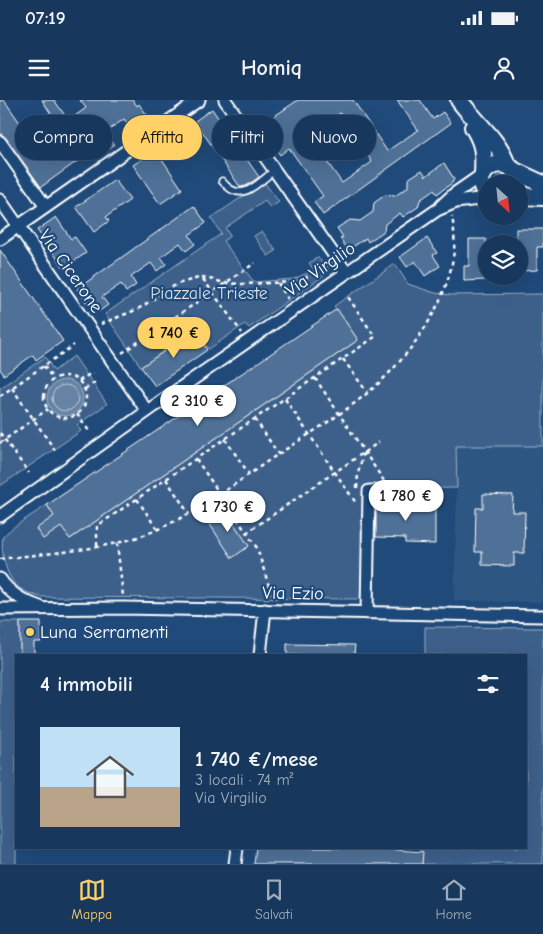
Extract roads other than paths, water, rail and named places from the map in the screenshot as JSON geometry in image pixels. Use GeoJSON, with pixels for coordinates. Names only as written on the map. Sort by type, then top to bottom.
{"type":"FeatureCollection","features":[{"type":"Feature","properties":{"kind":"main road"},"geometry":{"type":"LineString","coordinates":[[463,105],[494,141],[514,174]]}},
{"type":"Feature","properties":{"kind":"main road"},"geometry":{"type":"LineString","coordinates":[[463,105],[482,143],[484,153],[483,174]]}},
{"type":"Feature","properties":{"kind":"main road"},"geometry":{"type":"LineString","coordinates":[[483,174],[496,164],[514,174],[543,184]]}},
{"type":"Feature","properties":{"kind":"main road"},"geometry":{"type":"LineString","coordinates":[[528,196],[543,197]]}},
{"type":"Feature","properties":{"kind":"street"},"geometry":{"type":"LineString","coordinates":[[0,239],[200,100]]}},
{"type":"Feature","properties":{"kind":"street"},"geometry":{"type":"LineString","coordinates":[[226,100],[346,272]]}},
{"type":"Feature","properties":{"kind":"street","name":"Via Cicerone"},"geometry":{"type":"LineString","coordinates":[[0,142],[46,207]]}},
{"type":"Feature","properties":{"kind":"street"},"geometry":{"type":"LineString","coordinates":[[436,210],[454,194],[483,174]]}},
{"type":"Feature","properties":{"kind":"street"},"geometry":{"type":"LineString","coordinates":[[436,210],[456,202],[478,198]]}},
{"type":"Feature","properties":{"kind":"street","name":"Via Cicerone"},"geometry":{"type":"LineString","coordinates":[[0,200],[147,411]]}},
{"type":"Feature","properties":{"kind":"street","name":"Via Virgilio"},"geometry":{"type":"LineString","coordinates":[[1,515],[436,210]]}},
{"type":"Feature","properties":{"kind":"street"},"geometry":{"type":"LineString","coordinates":[[367,612],[369,491],[408,492]]}},
{"type":"Feature","properties":{"kind":"street","name":"Via Ezio"},"geometry":{"type":"LineString","coordinates":[[0,579],[14,593],[31,604],[42,608]]}},
{"type":"Feature","properties":{"kind":"street","name":"Via Ezio"},"geometry":{"type":"LineString","coordinates":[[0,609],[266,610],[543,616]]}},
{"type":"Feature","properties":{"kind":"street"},"geometry":{"type":"LineString","coordinates":[[260,654],[266,610]]}},
{"type":"Feature","properties":{"kind":"street"},"geometry":{"type":"LineString","coordinates":[[235,864],[237,849]]}},
{"type":"Feature","properties":{"kind":"lane"},"geometry":{"type":"LineString","coordinates":[[222,181],[229,189],[236,193],[244,192],[276,170]]}},
{"type":"Feature","properties":{"kind":"water"},"geometry":{"type":"Polygon","coordinates":[[[65,380],[72,381],[78,385],[82,391],[82,405],[78,411],[72,415],[65,416],[58,415],[52,411],[48,405],[47,398],[48,391],[52,385],[58,381],[65,380]]]}},
{"type":"Feature","properties":{"kind":"place","name":"Luna Serramenti"},"geometry":{"type":"Point","coordinates":[30,632]}},
{"type":"Feature","properties":{"kind":"park label","name":"Piazzale Trieste"},"geometry":{"type":"Point","coordinates":[209,293]}}]}
